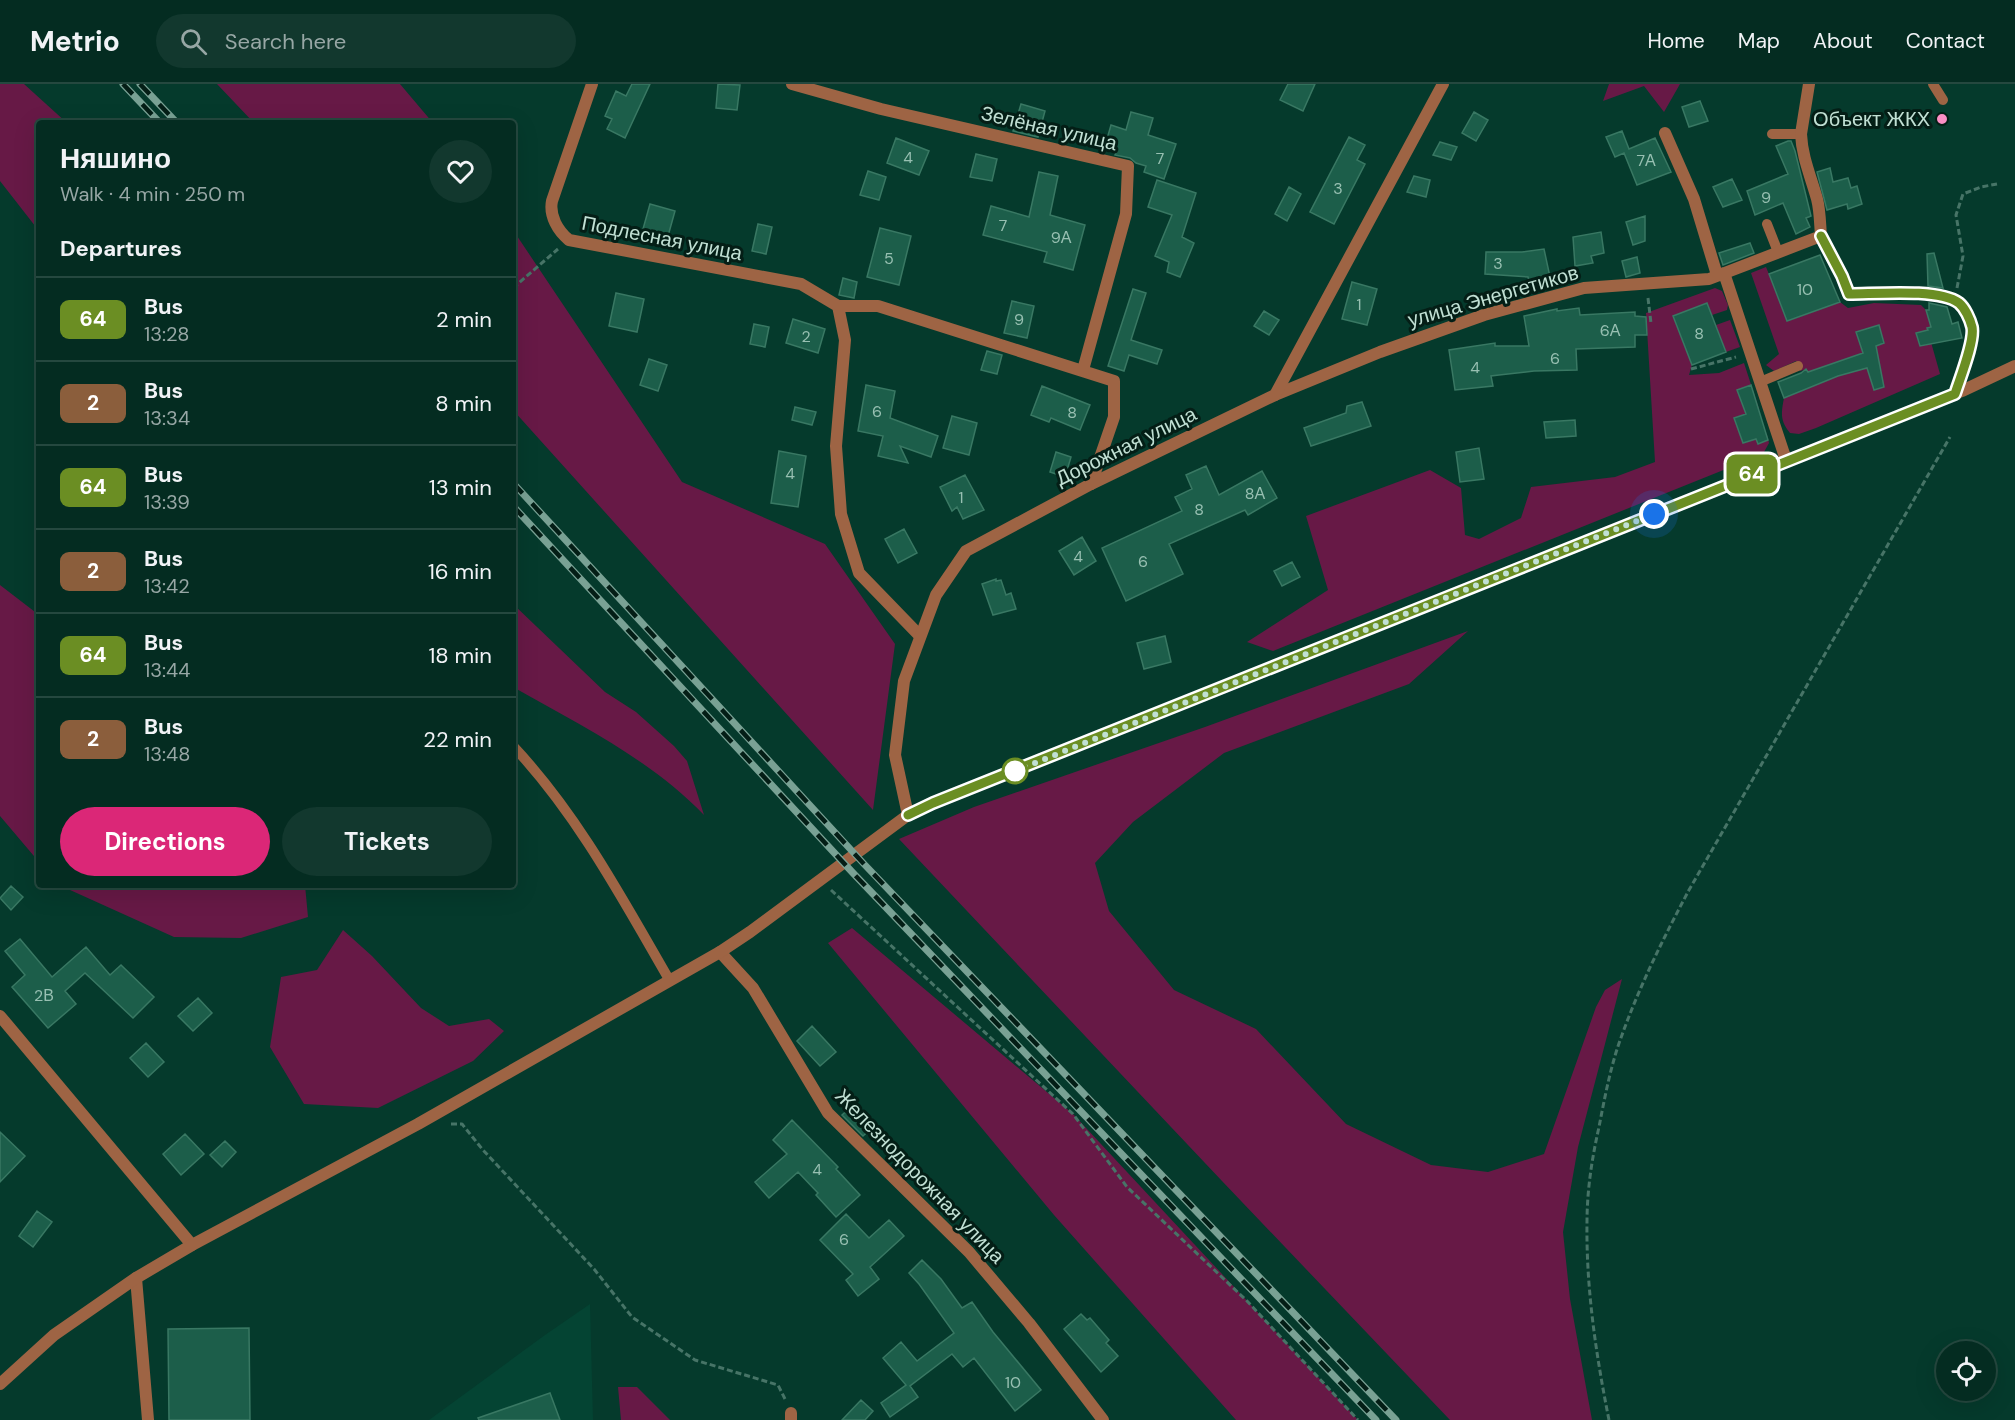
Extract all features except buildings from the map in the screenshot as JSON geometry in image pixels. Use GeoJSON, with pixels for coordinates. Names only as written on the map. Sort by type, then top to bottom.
{"type":"FeatureCollection","features":[{"type":"Feature","properties":{"kind":"street","name":"Подлесная улица"},"geometry":{"type":"LineString","coordinates":[[592,84],[551,207],[555,221],[569,240],[801,284],[838,306]]}},
{"type":"Feature","properties":{"kind":"street","name":"Зелёная улица"},"geometry":{"type":"LineString","coordinates":[[792,84],[881,109],[1128,166],[1125,214],[1083,370]]}},
{"type":"Feature","properties":{"kind":"street"},"geometry":{"type":"LineString","coordinates":[[1275,395],[1443,84]]}},
{"type":"Feature","properties":{"kind":"street"},"geometry":{"type":"LineString","coordinates":[[1809,84],[1801,134],[1802,152],[1818,201],[1821,236],[1849,294],[1917,294],[1954,301],[1965,310],[1972,328],[1970,347],[1955,394]]}},
{"type":"Feature","properties":{"kind":"street"},"geometry":{"type":"LineString","coordinates":[[1665,133],[1694,199],[1786,460]]}},
{"type":"Feature","properties":{"kind":"street","name":"улица Энергетиков"},"geometry":{"type":"LineString","coordinates":[[1275,395],[1380,352],[1484,315],[1584,288],[1709,279],[1821,236]]}},
{"type":"Feature","properties":{"kind":"street"},"geometry":{"type":"LineString","coordinates":[[920,636],[859,573],[841,514],[836,446],[845,340],[838,306],[878,306],[1114,381],[1114,417],[1091,484]]}},
{"type":"Feature","properties":{"kind":"street"},"geometry":{"type":"LineString","coordinates":[[0,1384],[54,1335],[136,1278],[192,1245],[418,1124],[720,952],[908,815],[1786,460],[1955,394],[2015,366]]}},
{"type":"Feature","properties":{"kind":"street","name":"Дорожная улица"},"geometry":{"type":"LineString","coordinates":[[908,815],[895,754],[904,681],[936,595],[966,551],[1091,484],[1275,395]]}},
{"type":"Feature","properties":{"kind":"street","name":"Железнодорожная улица"},"geometry":{"type":"LineString","coordinates":[[720,952],[753,988],[828,1113],[969,1252],[1029,1323],[1103,1420]]}},
{"type":"Feature","properties":{"kind":"street"},"geometry":{"type":"LineString","coordinates":[[0,1016],[192,1245]]}},
{"type":"Feature","properties":{"kind":"street"},"geometry":{"type":"LineString","coordinates":[[136,1278],[148,1420]]}},
{"type":"Feature","properties":{"kind":"lane"},"geometry":{"type":"LineString","coordinates":[[1934,84],[1943,100]]}},
{"type":"Feature","properties":{"kind":"lane"},"geometry":{"type":"LineString","coordinates":[[1772,134],[1801,134]]}},
{"type":"Feature","properties":{"kind":"lane"},"geometry":{"type":"LineString","coordinates":[[1767,224],[1778,252]]}},
{"type":"Feature","properties":{"kind":"lane"},"geometry":{"type":"LineString","coordinates":[[1760,382],[1798,366]]}},
{"type":"Feature","properties":{"kind":"lane"},"geometry":{"type":"LineString","coordinates":[[516,749],[557,797],[613,884],[670,981]]}},
{"type":"Feature","properties":{"kind":"path"},"geometry":{"type":"LineString","coordinates":[[1954,301],[1963,256],[1956,215],[1963,194],[1981,186],[1997,184]]}},
{"type":"Feature","properties":{"kind":"path"},"geometry":{"type":"LineString","coordinates":[[516,285],[569,240]]}},
{"type":"Feature","properties":{"kind":"path"},"geometry":{"type":"LineString","coordinates":[[1647,283],[1651,323]]}},
{"type":"Feature","properties":{"kind":"path"},"geometry":{"type":"LineString","coordinates":[[1690,369],[1726,361],[1749,352]]}},
{"type":"Feature","properties":{"kind":"path"},"geometry":{"type":"LineString","coordinates":[[1609,1420],[1596,1351],[1587,1251],[1587,1220],[1594,1149],[1621,1036],[1653,960],[1689,890],[1950,437]]}},
{"type":"Feature","properties":{"kind":"path"},"geometry":{"type":"LineString","coordinates":[[820,881],[1073,1114],[1127,1187],[1247,1301],[1358,1420]]}},
{"type":"Feature","properties":{"kind":"path"},"geometry":{"type":"LineString","coordinates":[[451,1124],[462,1124],[483,1150],[594,1269],[632,1317],[695,1360],[778,1385],[791,1417]]}},
{"type":"Feature","properties":{"kind":"shaded area"},"geometry":{"type":"Polygon","coordinates":[[[0,84],[24,84],[64,120],[36,120],[36,227],[0,181],[0,84]]]}},
{"type":"Feature","properties":{"kind":"shaded area"},"geometry":{"type":"Polygon","coordinates":[[[217,84],[400,84],[430,120],[251,120],[217,84]]]}},
{"type":"Feature","properties":{"kind":"shaded area"},"geometry":{"type":"Polygon","coordinates":[[[1609,84],[1680,84],[1664,112],[1644,86],[1603,101],[1609,84]]]}},
{"type":"Feature","properties":{"kind":"shaded area"},"geometry":{"type":"Polygon","coordinates":[[[516,234],[682,482],[825,544],[895,644],[873,810],[516,413],[516,234]]]}},
{"type":"Feature","properties":{"kind":"shaded area"},"geometry":{"type":"Polygon","coordinates":[[[1766,267],[1788,321],[1840,302],[1848,308],[1874,303],[1921,305],[1926,310],[1931,327],[1927,328],[1940,374],[1816,428],[1799,434],[1790,433],[1782,417],[1784,398],[1813,386],[1807,369],[1800,371],[1796,361],[1774,371],[1766,365],[1779,354],[1751,273],[1766,267]]]}},
{"type":"Feature","properties":{"kind":"shaded area"},"geometry":{"type":"Polygon","coordinates":[[[1715,288],[1722,291],[1728,305],[1727,310],[1712,315],[1707,303],[1673,316],[1692,365],[1689,375],[1719,373],[1744,363],[1759,409],[1734,418],[1744,443],[1767,435],[1769,443],[1764,452],[1273,651],[1247,642],[1328,590],[1306,516],[1430,470],[1461,488],[1465,535],[1479,539],[1521,518],[1531,487],[1615,477],[1655,462],[1646,313],[1715,288]]]}},
{"type":"Feature","properties":{"kind":"shaded area"},"geometry":{"type":"Polygon","coordinates":[[[1730,320],[1740,347],[1726,352],[1716,325],[1730,320]]]}},
{"type":"Feature","properties":{"kind":"shaded area"},"geometry":{"type":"Polygon","coordinates":[[[0,585],[36,613],[36,858],[0,816],[0,585]]]}},
{"type":"Feature","properties":{"kind":"shaded area"},"geometry":{"type":"Polygon","coordinates":[[[516,607],[605,692],[636,712],[674,746],[687,761],[704,815],[661,777],[589,729],[516,689],[516,607]]]}},
{"type":"Feature","properties":{"kind":"shaded area"},"geometry":{"type":"Polygon","coordinates":[[[1468,631],[1409,684],[1224,753],[1133,822],[1095,863],[1109,911],[1174,990],[1256,1029],[1346,1124],[1431,1165],[1488,1172],[1544,1154],[1596,1007],[1605,990],[1622,979],[1578,1147],[1563,1232],[1570,1299],[1592,1420],[1450,1420],[899,839],[974,807],[1205,727],[1468,631]]]}},
{"type":"Feature","properties":{"kind":"shaded area"},"geometry":{"type":"Polygon","coordinates":[[[66,888],[305,888],[308,917],[241,938],[174,937],[66,888]]]}},
{"type":"Feature","properties":{"kind":"shaded area"},"geometry":{"type":"Polygon","coordinates":[[[852,928],[1073,1114],[1358,1420],[1236,1420],[1054,1215],[828,943],[852,928]]]}},
{"type":"Feature","properties":{"kind":"shaded area"},"geometry":{"type":"Polygon","coordinates":[[[343,930],[372,956],[421,1008],[449,1026],[489,1019],[504,1031],[473,1061],[378,1108],[304,1104],[270,1047],[281,977],[317,970],[343,930]]]}},
{"type":"Feature","properties":{"kind":"shaded area"},"geometry":{"type":"Polygon","coordinates":[[[590,1304],[593,1420],[429,1420],[545,1335],[590,1304]]]}},
{"type":"Feature","properties":{"kind":"shaded area"},"geometry":{"type":"Polygon","coordinates":[[[618,1387],[637,1387],[670,1420],[621,1420],[618,1387]]]}},
{"type":"Feature","properties":{"kind":"railway"},"geometry":{"type":"LineString","coordinates":[[123,84],[157,120]]}},
{"type":"Feature","properties":{"kind":"railway"},"geometry":{"type":"LineString","coordinates":[[140,84],[174,120]]}},
{"type":"Feature","properties":{"kind":"railway"},"geometry":{"type":"LineString","coordinates":[[516,486],[864,864],[1396,1420]]}},
{"type":"Feature","properties":{"kind":"railway"},"geometry":{"type":"LineString","coordinates":[[516,509],[853,873],[1376,1420]]}},
{"type":"Feature","properties":{"kind":"bus line","name":"64"},"geometry":{"type":"LineString","coordinates":[[908,815],[1786,460],[1955,394],[1970,347],[1972,328],[1965,310],[1954,301],[1926,295],[1849,294],[1821,236]]}},
{"type":"Feature","properties":{"kind":"place","name":"Объект ЖКХ"},"geometry":{"type":"Point","coordinates":[1942,119]}},
{"type":"Feature","properties":{"kind":"route"},"geometry":{"type":"LineString","coordinates":[[1015,771],[1654,514]]}}]}
